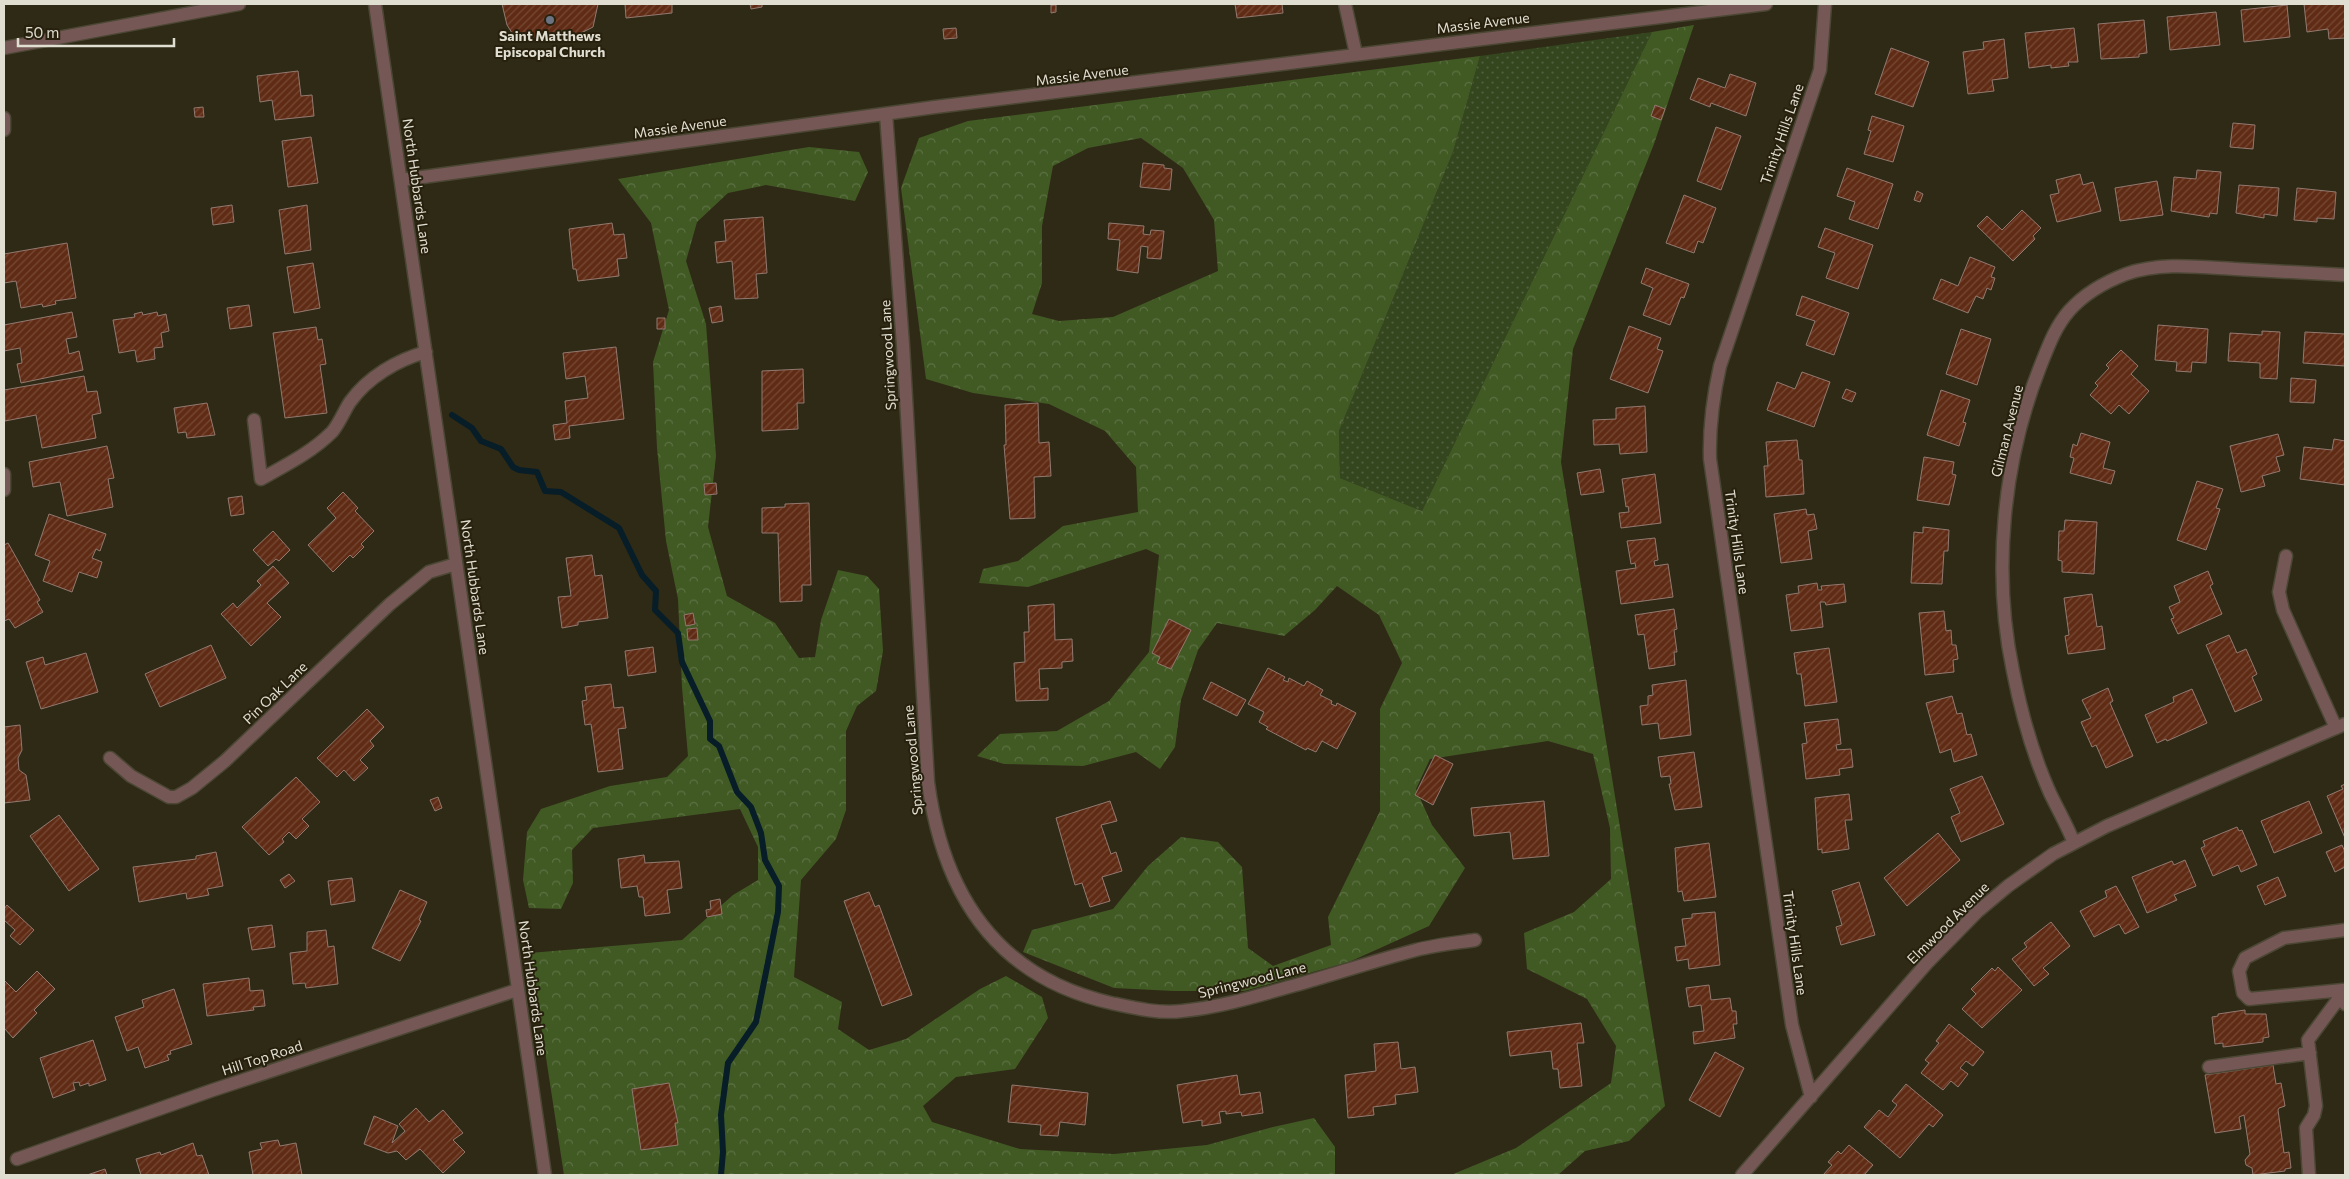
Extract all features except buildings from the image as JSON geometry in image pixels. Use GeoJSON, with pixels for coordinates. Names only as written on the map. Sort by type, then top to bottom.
{"type":"FeatureCollection","features":[{"type":"Feature","properties":{"kind":"street"},"geometry":{"type":"LineString","coordinates":[[4,48],[239,4]]}},
{"type":"Feature","properties":{"kind":"street","name":"North Hubbards Lane"},"geometry":{"type":"LineString","coordinates":[[375,4],[545,1175]]}},
{"type":"Feature","properties":{"kind":"street"},"geometry":{"type":"LineString","coordinates":[[1346,4],[1356,54]]}},
{"type":"Feature","properties":{"kind":"street","name":"Massie Avenue"},"geometry":{"type":"LineString","coordinates":[[401,180],[886,114],[1356,54],[1658,10],[1766,4]]}},
{"type":"Feature","properties":{"kind":"street","name":"Trinity Hills Lane"},"geometry":{"type":"LineString","coordinates":[[1811,1096],[1792,1025],[1710,459],[1709,436],[1712,404],[1720,366],[1820,70],[1825,4]]}},
{"type":"Feature","properties":{"kind":"street","name":"Springwood Lane"},"geometry":{"type":"LineString","coordinates":[[886,114],[903,336],[928,782],[932,812],[942,852],[957,888],[972,913],[1004,948],[1039,974],[1095,999],[1160,1011],[1180,1012],[1221,1006],[1417,950],[1475,940]]}},
{"type":"Feature","properties":{"kind":"street"},"geometry":{"type":"LineString","coordinates":[[4,118],[4,130]]}},
{"type":"Feature","properties":{"kind":"street","name":"Gilman Avenue"},"geometry":{"type":"LineString","coordinates":[[2074,843],[2050,792],[2028,733],[2012,670],[2004,605],[2003,557],[2008,491],[2019,432],[2034,384],[2053,336],[2070,309],[2085,296],[2098,287],[2125,274],[2144,270],[2183,266],[2345,275]]}},
{"type":"Feature","properties":{"kind":"street"},"geometry":{"type":"LineString","coordinates":[[254,420],[261,479],[300,458],[332,431],[351,400],[382,371],[408,357],[426,352]]}},
{"type":"Feature","properties":{"kind":"street"},"geometry":{"type":"LineString","coordinates":[[4,474],[4,490]]}},
{"type":"Feature","properties":{"kind":"street"},"geometry":{"type":"LineString","coordinates":[[2286,556],[2279,592],[2283,610],[2341,726]]}},
{"type":"Feature","properties":{"kind":"street","name":"Pin Oak Lane"},"geometry":{"type":"LineString","coordinates":[[110,758],[131,776],[169,797],[176,797],[192,788],[225,761],[383,611],[422,577],[444,566],[456,564]]}},
{"type":"Feature","properties":{"kind":"street","name":"Elmwood Avenue"},"geometry":{"type":"LineString","coordinates":[[1742,1175],[1927,963],[1977,912],[2008,886],[2053,854],[2074,843],[2341,726]]}},
{"type":"Feature","properties":{"kind":"street"},"geometry":{"type":"LineString","coordinates":[[2344,990],[2249,999],[2242,993],[2239,970],[2245,958],[2284,938],[2345,930]]}},
{"type":"Feature","properties":{"kind":"street","name":"Hill Top Road"},"geometry":{"type":"LineString","coordinates":[[17,1159],[213,1090],[517,990]]}},
{"type":"Feature","properties":{"kind":"street"},"geometry":{"type":"LineString","coordinates":[[2344,990],[2345,1004]]}},
{"type":"Feature","properties":{"kind":"street"},"geometry":{"type":"LineString","coordinates":[[2309,1175],[2306,1128],[2314,1115],[2316,1106],[2308,1040],[2344,990]]}},
{"type":"Feature","properties":{"kind":"street"},"geometry":{"type":"LineString","coordinates":[[2209,1067],[2310,1053]]}},
{"type":"Feature","properties":{"kind":"green space"},"geometry":{"type":"Polygon","coordinates":[[[1694,25],[1654,144],[1573,349],[1561,462],[1665,1106],[1629,1141],[1585,1151],[1558,1175],[1451,1175],[1516,1148],[1611,1083],[1616,1046],[1587,999],[1527,969],[1524,933],[1574,912],[1611,879],[1610,828],[1593,754],[1548,741],[1430,759],[1416,789],[1432,825],[1465,868],[1429,926],[1349,962],[1244,991],[1174,991],[1114,988],[1023,952],[1032,930],[1113,909],[1148,866],[1181,837],[1218,842],[1242,867],[1248,948],[1273,966],[1331,945],[1328,917],[1380,811],[1380,709],[1402,663],[1379,615],[1337,586],[1315,610],[1284,636],[1217,623],[1198,650],[1181,700],[1175,747],[1160,769],[1136,752],[1083,766],[1004,764],[977,756],[1000,734],[1057,731],[1109,701],[1149,652],[1159,555],[1146,549],[1028,587],[979,583],[983,569],[1018,561],[1063,526],[1138,512],[1136,467],[1105,431],[1049,404],[973,393],[926,379],[901,188],[919,138],[968,121],[1480,56],[1453,152],[1339,431],[1340,478],[1422,511],[1652,32],[1694,25]],[[1141,138],[1088,148],[1053,166],[1042,226],[1042,283],[1032,314],[1059,321],[1113,317],[1218,271],[1214,220],[1183,168],[1141,138]]]}},
{"type":"Feature","properties":{"kind":"green space"},"geometry":{"type":"Polygon","coordinates":[[[1652,32],[1422,511],[1340,478],[1339,431],[1453,152],[1480,56],[1652,32]]]}},
{"type":"Feature","properties":{"kind":"green space"},"geometry":{"type":"Polygon","coordinates":[[[809,147],[859,152],[868,172],[855,201],[766,185],[728,193],[697,222],[686,261],[706,324],[716,456],[708,527],[727,596],[775,623],[799,658],[815,657],[821,620],[838,570],[867,576],[879,589],[883,651],[876,691],[857,706],[846,731],[846,810],[836,839],[801,880],[794,977],[842,1002],[838,1029],[869,1050],[906,1039],[980,989],[1006,976],[1042,997],[1048,1018],[1015,1069],[956,1077],[923,1106],[932,1122],[1020,1149],[1114,1154],[1207,1145],[1314,1118],[1335,1147],[1335,1175],[564,1175],[530,953],[682,940],[733,895],[758,880],[758,847],[740,809],[593,828],[572,850],[573,883],[561,909],[529,908],[523,880],[527,832],[541,809],[610,786],[667,777],[688,756],[682,687],[678,599],[666,541],[657,448],[653,362],[669,310],[651,223],[618,179],[809,147]]]}},
{"type":"Feature","properties":{"kind":"waterway"},"geometry":{"type":"LineString","coordinates":[[452,415],[472,428],[481,441],[501,449],[513,467],[519,470],[537,472],[545,491],[561,492],[619,528],[642,575],[656,591],[655,610],[678,633],[682,662],[710,721],[710,739],[719,746],[737,792],[751,807],[761,833],[765,860],[779,886],[778,912],[756,1022],[728,1063],[721,1115],[723,1152],[721,1175]]}},
{"type":"Feature","properties":{"kind":"place","name":"Saint Matthews Episcopal Church"},"geometry":{"type":"Point","coordinates":[550,20]}}]}
